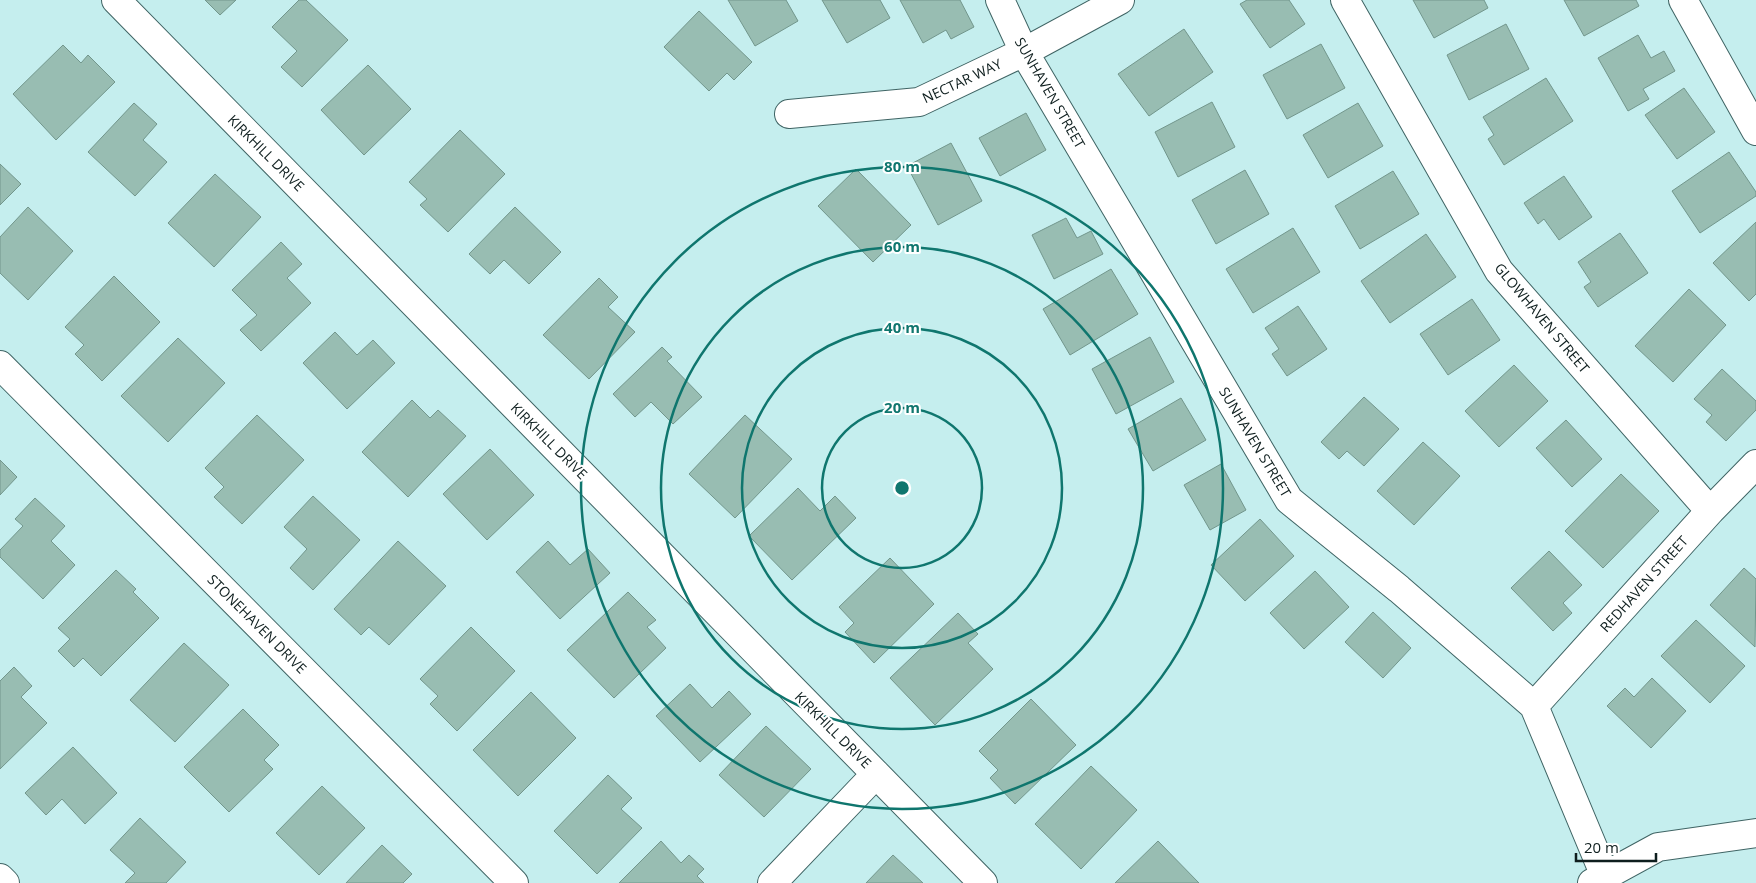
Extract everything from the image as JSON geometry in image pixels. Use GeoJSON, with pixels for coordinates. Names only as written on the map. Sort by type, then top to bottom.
{"type":"FeatureCollection","features":[{"type":"Feature","properties":{"kind":"street","name":"KIRKHILL DRIVE"},"geometry":{"type":"LineString","coordinates":[[116,0],[983,883]]}},
{"type":"Feature","properties":{"kind":"street","name":"SUNHAVEN STREET"},"geometry":{"type":"LineString","coordinates":[[1000,0],[1024,52],[1289,500],[1399,589],[1534,706],[1599,879]]}},
{"type":"Feature","properties":{"kind":"street","name":"NECTAR WAY"},"geometry":{"type":"LineString","coordinates":[[789,114],[919,102],[1024,52],[1120,0]]}},
{"type":"Feature","properties":{"kind":"street","name":"GLOWHAVEN STREET"},"geometry":{"type":"LineString","coordinates":[[1345,0],[1499,271],[1710,511]]}},
{"type":"Feature","properties":{"kind":"street"},"geometry":{"type":"LineString","coordinates":[[1683,0],[1756,131]]}},
{"type":"Feature","properties":{"kind":"street","name":"STONEHAVEN DRIVE"},"geometry":{"type":"LineString","coordinates":[[0,365],[514,883]]}},
{"type":"Feature","properties":{"kind":"street","name":"REDHAVEN STREET"},"geometry":{"type":"LineString","coordinates":[[1534,706],[1710,511],[1756,464]]}},
{"type":"Feature","properties":{"kind":"street"},"geometry":{"type":"LineString","coordinates":[[772,883],[876,774]]}},
{"type":"Feature","properties":{"kind":"street"},"geometry":{"type":"LineString","coordinates":[[1599,879],[1658,847],[1756,833]]}},
{"type":"Feature","properties":{"kind":"street"},"geometry":{"type":"LineString","coordinates":[[0,878],[5,883]]}},
{"type":"Feature","properties":{"kind":"building"},"geometry":{"type":"Polygon","coordinates":[[[205,0],[236,0],[220,15],[205,0]]]}},
{"type":"Feature","properties":{"kind":"building"},"geometry":{"type":"Polygon","coordinates":[[[299,0],[306,0],[348,40],[302,87],[281,67],[297,51],[272,27],[299,0]]]}},
{"type":"Feature","properties":{"kind":"building"},"geometry":{"type":"Polygon","coordinates":[[[728,0],[786,0],[798,21],[755,46],[728,0]]]}},
{"type":"Feature","properties":{"kind":"building"},"geometry":{"type":"Polygon","coordinates":[[[822,0],[880,0],[890,18],[847,43],[822,0]]]}},
{"type":"Feature","properties":{"kind":"building"},"geometry":{"type":"Polygon","coordinates":[[[900,0],[960,0],[974,27],[951,39],[946,30],[923,43],[900,0]]]}},
{"type":"Feature","properties":{"kind":"building"},"geometry":{"type":"Polygon","coordinates":[[[1247,0],[1289,0],[1305,24],[1270,48],[1240,4],[1247,0]]]}},
{"type":"Feature","properties":{"kind":"building"},"geometry":{"type":"Polygon","coordinates":[[[1413,0],[1484,0],[1488,8],[1434,38],[1413,0]]]}},
{"type":"Feature","properties":{"kind":"building"},"geometry":{"type":"Polygon","coordinates":[[[1564,0],[1636,0],[1639,6],[1584,36],[1564,0]]]}},
{"type":"Feature","properties":{"kind":"building"},"geometry":{"type":"Polygon","coordinates":[[[699,11],[752,62],[734,80],[727,73],[709,91],[664,47],[699,11]]]}},
{"type":"Feature","properties":{"kind":"building"},"geometry":{"type":"Polygon","coordinates":[[[1506,24],[1529,69],[1469,100],[1447,55],[1506,24]]]}},
{"type":"Feature","properties":{"kind":"building"},"geometry":{"type":"Polygon","coordinates":[[[1184,29],[1213,72],[1149,116],[1118,74],[1184,29]]]}},
{"type":"Feature","properties":{"kind":"building"},"geometry":{"type":"Polygon","coordinates":[[[1638,35],[1651,58],[1664,51],[1675,71],[1643,89],[1649,99],[1628,111],[1598,58],[1638,35]]]}},
{"type":"Feature","properties":{"kind":"building"},"geometry":{"type":"Polygon","coordinates":[[[1321,44],[1345,88],[1287,119],[1263,75],[1321,44]]]}},
{"type":"Feature","properties":{"kind":"building"},"geometry":{"type":"Polygon","coordinates":[[[63,45],[81,63],[88,55],[115,82],[56,140],[13,94],[63,45]]]}},
{"type":"Feature","properties":{"kind":"building"},"geometry":{"type":"Polygon","coordinates":[[[368,65],[411,109],[364,155],[321,110],[368,65]]]}},
{"type":"Feature","properties":{"kind":"building"},"geometry":{"type":"Polygon","coordinates":[[[1546,78],[1573,121],[1504,165],[1488,139],[1494,135],[1483,117],[1546,78]]]}},
{"type":"Feature","properties":{"kind":"building"},"geometry":{"type":"Polygon","coordinates":[[[1684,88],[1715,132],[1677,159],[1645,115],[1684,88]]]}},
{"type":"Feature","properties":{"kind":"building"},"geometry":{"type":"Polygon","coordinates":[[[1212,102],[1235,147],[1178,177],[1155,132],[1212,102]]]}},
{"type":"Feature","properties":{"kind":"building"},"geometry":{"type":"Polygon","coordinates":[[[134,103],[157,124],[143,140],[167,162],[135,196],[88,152],[134,103]]]}},
{"type":"Feature","properties":{"kind":"building"},"geometry":{"type":"Polygon","coordinates":[[[1358,103],[1383,146],[1328,178],[1303,135],[1358,103]]]}},
{"type":"Feature","properties":{"kind":"building"},"geometry":{"type":"Polygon","coordinates":[[[1026,113],[1046,150],[1000,176],[979,138],[1026,113]]]}},
{"type":"Feature","properties":{"kind":"building"},"geometry":{"type":"Polygon","coordinates":[[[460,130],[505,174],[448,232],[420,205],[427,199],[409,182],[460,130]]]}},
{"type":"Feature","properties":{"kind":"building"},"geometry":{"type":"Polygon","coordinates":[[[951,143],[982,201],[938,225],[907,166],[951,143]]]}},
{"type":"Feature","properties":{"kind":"building"},"geometry":{"type":"Polygon","coordinates":[[[1729,152],[1756,192],[1756,196],[1700,233],[1672,191],[1729,152]]]}},
{"type":"Feature","properties":{"kind":"building"},"geometry":{"type":"Polygon","coordinates":[[[0,164],[21,184],[0,205],[0,164]]]}},
{"type":"Feature","properties":{"kind":"building"},"geometry":{"type":"Polygon","coordinates":[[[856,169],[911,225],[873,262],[818,206],[856,169]]]}},
{"type":"Feature","properties":{"kind":"building"},"geometry":{"type":"Polygon","coordinates":[[[1245,170],[1269,214],[1216,244],[1192,200],[1245,170]]]}},
{"type":"Feature","properties":{"kind":"building"},"geometry":{"type":"Polygon","coordinates":[[[1393,171],[1419,214],[1360,249],[1335,206],[1393,171]]]}},
{"type":"Feature","properties":{"kind":"building"},"geometry":{"type":"Polygon","coordinates":[[[215,174],[261,217],[214,267],[168,223],[215,174]]]}},
{"type":"Feature","properties":{"kind":"building"},"geometry":{"type":"Polygon","coordinates":[[[1564,176],[1592,217],[1559,240],[1544,219],[1538,224],[1524,203],[1564,176]]]}},
{"type":"Feature","properties":{"kind":"building"},"geometry":{"type":"Polygon","coordinates":[[[28,207],[73,251],[28,300],[0,273],[0,237],[28,207]]]}},
{"type":"Feature","properties":{"kind":"building"},"geometry":{"type":"Polygon","coordinates":[[[515,207],[561,252],[529,284],[504,260],[490,274],[469,254],[515,207]]]}},
{"type":"Feature","properties":{"kind":"building"},"geometry":{"type":"Polygon","coordinates":[[[1066,218],[1077,238],[1091,231],[1103,254],[1054,279],[1032,235],[1066,218]]]}},
{"type":"Feature","properties":{"kind":"building"},"geometry":{"type":"Polygon","coordinates":[[[1756,222],[1756,294],[1749,301],[1713,263],[1756,222]]]}},
{"type":"Feature","properties":{"kind":"building"},"geometry":{"type":"Polygon","coordinates":[[[1293,228],[1320,272],[1253,313],[1226,269],[1293,228]]]}},
{"type":"Feature","properties":{"kind":"building"},"geometry":{"type":"Polygon","coordinates":[[[1620,233],[1648,273],[1598,307],[1584,287],[1591,282],[1578,262],[1620,233]]]}},
{"type":"Feature","properties":{"kind":"building"},"geometry":{"type":"Polygon","coordinates":[[[1426,234],[1456,277],[1390,323],[1361,281],[1426,234]]]}},
{"type":"Feature","properties":{"kind":"building"},"geometry":{"type":"Polygon","coordinates":[[[281,242],[302,264],[287,278],[311,303],[261,351],[240,330],[257,315],[232,290],[281,242]]]}},
{"type":"Feature","properties":{"kind":"building"},"geometry":{"type":"Polygon","coordinates":[[[1111,269],[1138,314],[1070,355],[1043,309],[1111,269]]]}},
{"type":"Feature","properties":{"kind":"building"},"geometry":{"type":"Polygon","coordinates":[[[114,276],[160,322],[102,381],[75,354],[84,345],[65,327],[114,276]]]}},
{"type":"Feature","properties":{"kind":"building"},"geometry":{"type":"Polygon","coordinates":[[[599,278],[618,297],[608,307],[635,332],[589,379],[543,335],[599,278]]]}},
{"type":"Feature","properties":{"kind":"building"},"geometry":{"type":"Polygon","coordinates":[[[1689,289],[1726,325],[1673,382],[1635,346],[1689,289]]]}},
{"type":"Feature","properties":{"kind":"building"},"geometry":{"type":"Polygon","coordinates":[[[1472,299],[1500,340],[1448,375],[1420,334],[1472,299]]]}},
{"type":"Feature","properties":{"kind":"building"},"geometry":{"type":"Polygon","coordinates":[[[1298,306],[1327,349],[1287,376],[1272,354],[1279,349],[1265,328],[1298,306]]]}},
{"type":"Feature","properties":{"kind":"building"},"geometry":{"type":"Polygon","coordinates":[[[335,332],[357,355],[373,340],[395,363],[347,409],[303,363],[335,332]]]}},
{"type":"Feature","properties":{"kind":"building"},"geometry":{"type":"Polygon","coordinates":[[[1150,337],[1174,382],[1116,414],[1092,369],[1150,337]]]}},
{"type":"Feature","properties":{"kind":"building"},"geometry":{"type":"Polygon","coordinates":[[[178,338],[225,383],[168,442],[121,396],[178,338]]]}},
{"type":"Feature","properties":{"kind":"building"},"geometry":{"type":"Polygon","coordinates":[[[662,347],[672,357],[667,361],[702,397],[673,424],[651,402],[635,417],[613,394],[662,347]]]}},
{"type":"Feature","properties":{"kind":"building"},"geometry":{"type":"Polygon","coordinates":[[[1514,365],[1548,401],[1499,447],[1465,411],[1514,365]]]}},
{"type":"Feature","properties":{"kind":"building"},"geometry":{"type":"Polygon","coordinates":[[[1722,369],[1756,401],[1756,410],[1726,441],[1706,422],[1712,415],[1694,399],[1722,369]]]}},
{"type":"Feature","properties":{"kind":"building"},"geometry":{"type":"Polygon","coordinates":[[[1364,397],[1399,429],[1364,466],[1347,451],[1339,459],[1321,442],[1364,397]]]}},
{"type":"Feature","properties":{"kind":"building"},"geometry":{"type":"Polygon","coordinates":[[[1181,398],[1206,440],[1153,471],[1128,429],[1181,398]]]}},
{"type":"Feature","properties":{"kind":"building"},"geometry":{"type":"Polygon","coordinates":[[[412,400],[430,418],[438,410],[466,436],[408,497],[362,452],[412,400]]]}},
{"type":"Feature","properties":{"kind":"building"},"geometry":{"type":"Polygon","coordinates":[[[257,415],[304,460],[242,524],[214,497],[224,487],[205,468],[257,415]]]}},
{"type":"Feature","properties":{"kind":"building"},"geometry":{"type":"Polygon","coordinates":[[[745,415],[792,459],[735,518],[689,474],[745,415]]]}},
{"type":"Feature","properties":{"kind":"building"},"geometry":{"type":"Polygon","coordinates":[[[1566,420],[1602,459],[1572,487],[1536,448],[1566,420]]]}},
{"type":"Feature","properties":{"kind":"building"},"geometry":{"type":"Polygon","coordinates":[[[1423,442],[1460,476],[1414,525],[1377,491],[1423,442]]]}},
{"type":"Feature","properties":{"kind":"building"},"geometry":{"type":"Polygon","coordinates":[[[490,449],[534,495],[487,540],[443,494],[490,449]]]}},
{"type":"Feature","properties":{"kind":"building"},"geometry":{"type":"Polygon","coordinates":[[[0,460],[17,477],[0,495],[0,460]]]}},
{"type":"Feature","properties":{"kind":"building"},"geometry":{"type":"Polygon","coordinates":[[[1221,464],[1246,510],[1210,530],[1184,485],[1221,464]]]}},
{"type":"Feature","properties":{"kind":"building"},"geometry":{"type":"Polygon","coordinates":[[[1621,474],[1659,511],[1603,568],[1565,531],[1621,474]]]}},
{"type":"Feature","properties":{"kind":"building"},"geometry":{"type":"Polygon","coordinates":[[[798,488],[820,511],[835,496],[856,518],[792,580],[749,536],[798,488]]]}},
{"type":"Feature","properties":{"kind":"building"},"geometry":{"type":"Polygon","coordinates":[[[313,496],[360,540],[313,590],[290,568],[307,549],[284,527],[313,496]]]}},
{"type":"Feature","properties":{"kind":"building"},"geometry":{"type":"Polygon","coordinates":[[[35,498],[65,526],[51,541],[75,565],[43,599],[0,557],[0,550],[23,526],[15,519],[35,498]]]}},
{"type":"Feature","properties":{"kind":"building"},"geometry":{"type":"Polygon","coordinates":[[[1260,519],[1294,556],[1245,601],[1211,565],[1260,519]]]}},
{"type":"Feature","properties":{"kind":"building"},"geometry":{"type":"Polygon","coordinates":[[[398,541],[446,586],[389,645],[369,627],[361,635],[334,609],[398,541]]]}},
{"type":"Feature","properties":{"kind":"building"},"geometry":{"type":"Polygon","coordinates":[[[548,541],[570,565],[588,549],[610,573],[560,619],[516,572],[548,541]]]}},
{"type":"Feature","properties":{"kind":"building"},"geometry":{"type":"Polygon","coordinates":[[[1549,551],[1582,585],[1563,603],[1572,613],[1553,631],[1511,588],[1549,551]]]}},
{"type":"Feature","properties":{"kind":"building"},"geometry":{"type":"Polygon","coordinates":[[[890,558],[934,604],[874,663],[845,632],[854,623],[839,607],[890,558]]]}},
{"type":"Feature","properties":{"kind":"building"},"geometry":{"type":"Polygon","coordinates":[[[1744,568],[1756,579],[1755,647],[1710,605],[1744,568]]]}},
{"type":"Feature","properties":{"kind":"building"},"geometry":{"type":"Polygon","coordinates":[[[116,570],[136,589],[133,592],[159,618],[101,676],[83,658],[74,667],[58,651],[70,639],[58,628],[116,570]]]}},
{"type":"Feature","properties":{"kind":"building"},"geometry":{"type":"Polygon","coordinates":[[[1315,571],[1349,607],[1304,649],[1270,613],[1315,571]]]}},
{"type":"Feature","properties":{"kind":"building"},"geometry":{"type":"Polygon","coordinates":[[[628,592],[656,620],[647,627],[666,648],[614,698],[567,650],[628,592]]]}},
{"type":"Feature","properties":{"kind":"building"},"geometry":{"type":"Polygon","coordinates":[[[1373,612],[1411,648],[1383,678],[1345,642],[1373,612]]]}},
{"type":"Feature","properties":{"kind":"building"},"geometry":{"type":"Polygon","coordinates":[[[958,613],[978,634],[968,643],[993,669],[935,725],[890,678],[958,613]]]}},
{"type":"Feature","properties":{"kind":"building"},"geometry":{"type":"Polygon","coordinates":[[[1696,620],[1745,666],[1710,703],[1661,656],[1696,620]]]}},
{"type":"Feature","properties":{"kind":"building"},"geometry":{"type":"Polygon","coordinates":[[[471,627],[515,671],[457,731],[430,704],[438,696],[420,679],[471,627]]]}},
{"type":"Feature","properties":{"kind":"building"},"geometry":{"type":"Polygon","coordinates":[[[184,643],[229,685],[175,742],[130,700],[184,643]]]}},
{"type":"Feature","properties":{"kind":"building"},"geometry":{"type":"Polygon","coordinates":[[[14,667],[32,686],[21,697],[47,723],[0,769],[0,681],[14,667]]]}},
{"type":"Feature","properties":{"kind":"building"},"geometry":{"type":"Polygon","coordinates":[[[1652,678],[1686,711],[1651,748],[1607,706],[1625,688],[1634,697],[1652,678]]]}},
{"type":"Feature","properties":{"kind":"building"},"geometry":{"type":"Polygon","coordinates":[[[690,684],[712,708],[729,691],[751,714],[700,762],[656,716],[690,684]]]}},
{"type":"Feature","properties":{"kind":"building"},"geometry":{"type":"Polygon","coordinates":[[[531,692],[576,738],[518,796],[473,750],[531,692]]]}},
{"type":"Feature","properties":{"kind":"building"},"geometry":{"type":"Polygon","coordinates":[[[1031,699],[1076,745],[1015,804],[990,778],[998,770],[979,751],[1031,699]]]}},
{"type":"Feature","properties":{"kind":"building"},"geometry":{"type":"Polygon","coordinates":[[[243,709],[279,745],[264,760],[273,769],[229,812],[184,767],[243,709]]]}},
{"type":"Feature","properties":{"kind":"building"},"geometry":{"type":"Polygon","coordinates":[[[766,726],[811,769],[764,817],[719,775],[766,726]]]}},
{"type":"Feature","properties":{"kind":"building"},"geometry":{"type":"Polygon","coordinates":[[[73,747],[117,793],[85,824],[62,799],[46,815],[25,793],[73,747]]]}},
{"type":"Feature","properties":{"kind":"building"},"geometry":{"type":"Polygon","coordinates":[[[1091,766],[1137,810],[1081,869],[1035,824],[1091,766]]]}},
{"type":"Feature","properties":{"kind":"building"},"geometry":{"type":"Polygon","coordinates":[[[608,775],[632,798],[621,809],[642,828],[597,874],[554,831],[608,775]]]}},
{"type":"Feature","properties":{"kind":"building"},"geometry":{"type":"Polygon","coordinates":[[[322,786],[365,828],[319,875],[276,833],[322,786]]]}},
{"type":"Feature","properties":{"kind":"building"},"geometry":{"type":"Polygon","coordinates":[[[140,818],[186,862],[166,883],[125,883],[135,873],[110,850],[140,818]]]}},
{"type":"Feature","properties":{"kind":"building"},"geometry":{"type":"Polygon","coordinates":[[[661,841],[681,863],[689,855],[704,869],[697,876],[704,883],[619,883],[661,841]]]}},
{"type":"Feature","properties":{"kind":"building"},"geometry":{"type":"Polygon","coordinates":[[[1158,841],[1199,883],[1115,883],[1158,841]]]}},
{"type":"Feature","properties":{"kind":"building"},"geometry":{"type":"Polygon","coordinates":[[[382,845],[412,874],[403,883],[346,883],[382,845]]]}},
{"type":"Feature","properties":{"kind":"building"},"geometry":{"type":"Polygon","coordinates":[[[893,855],[923,883],[866,883],[893,855]]]}}]}
